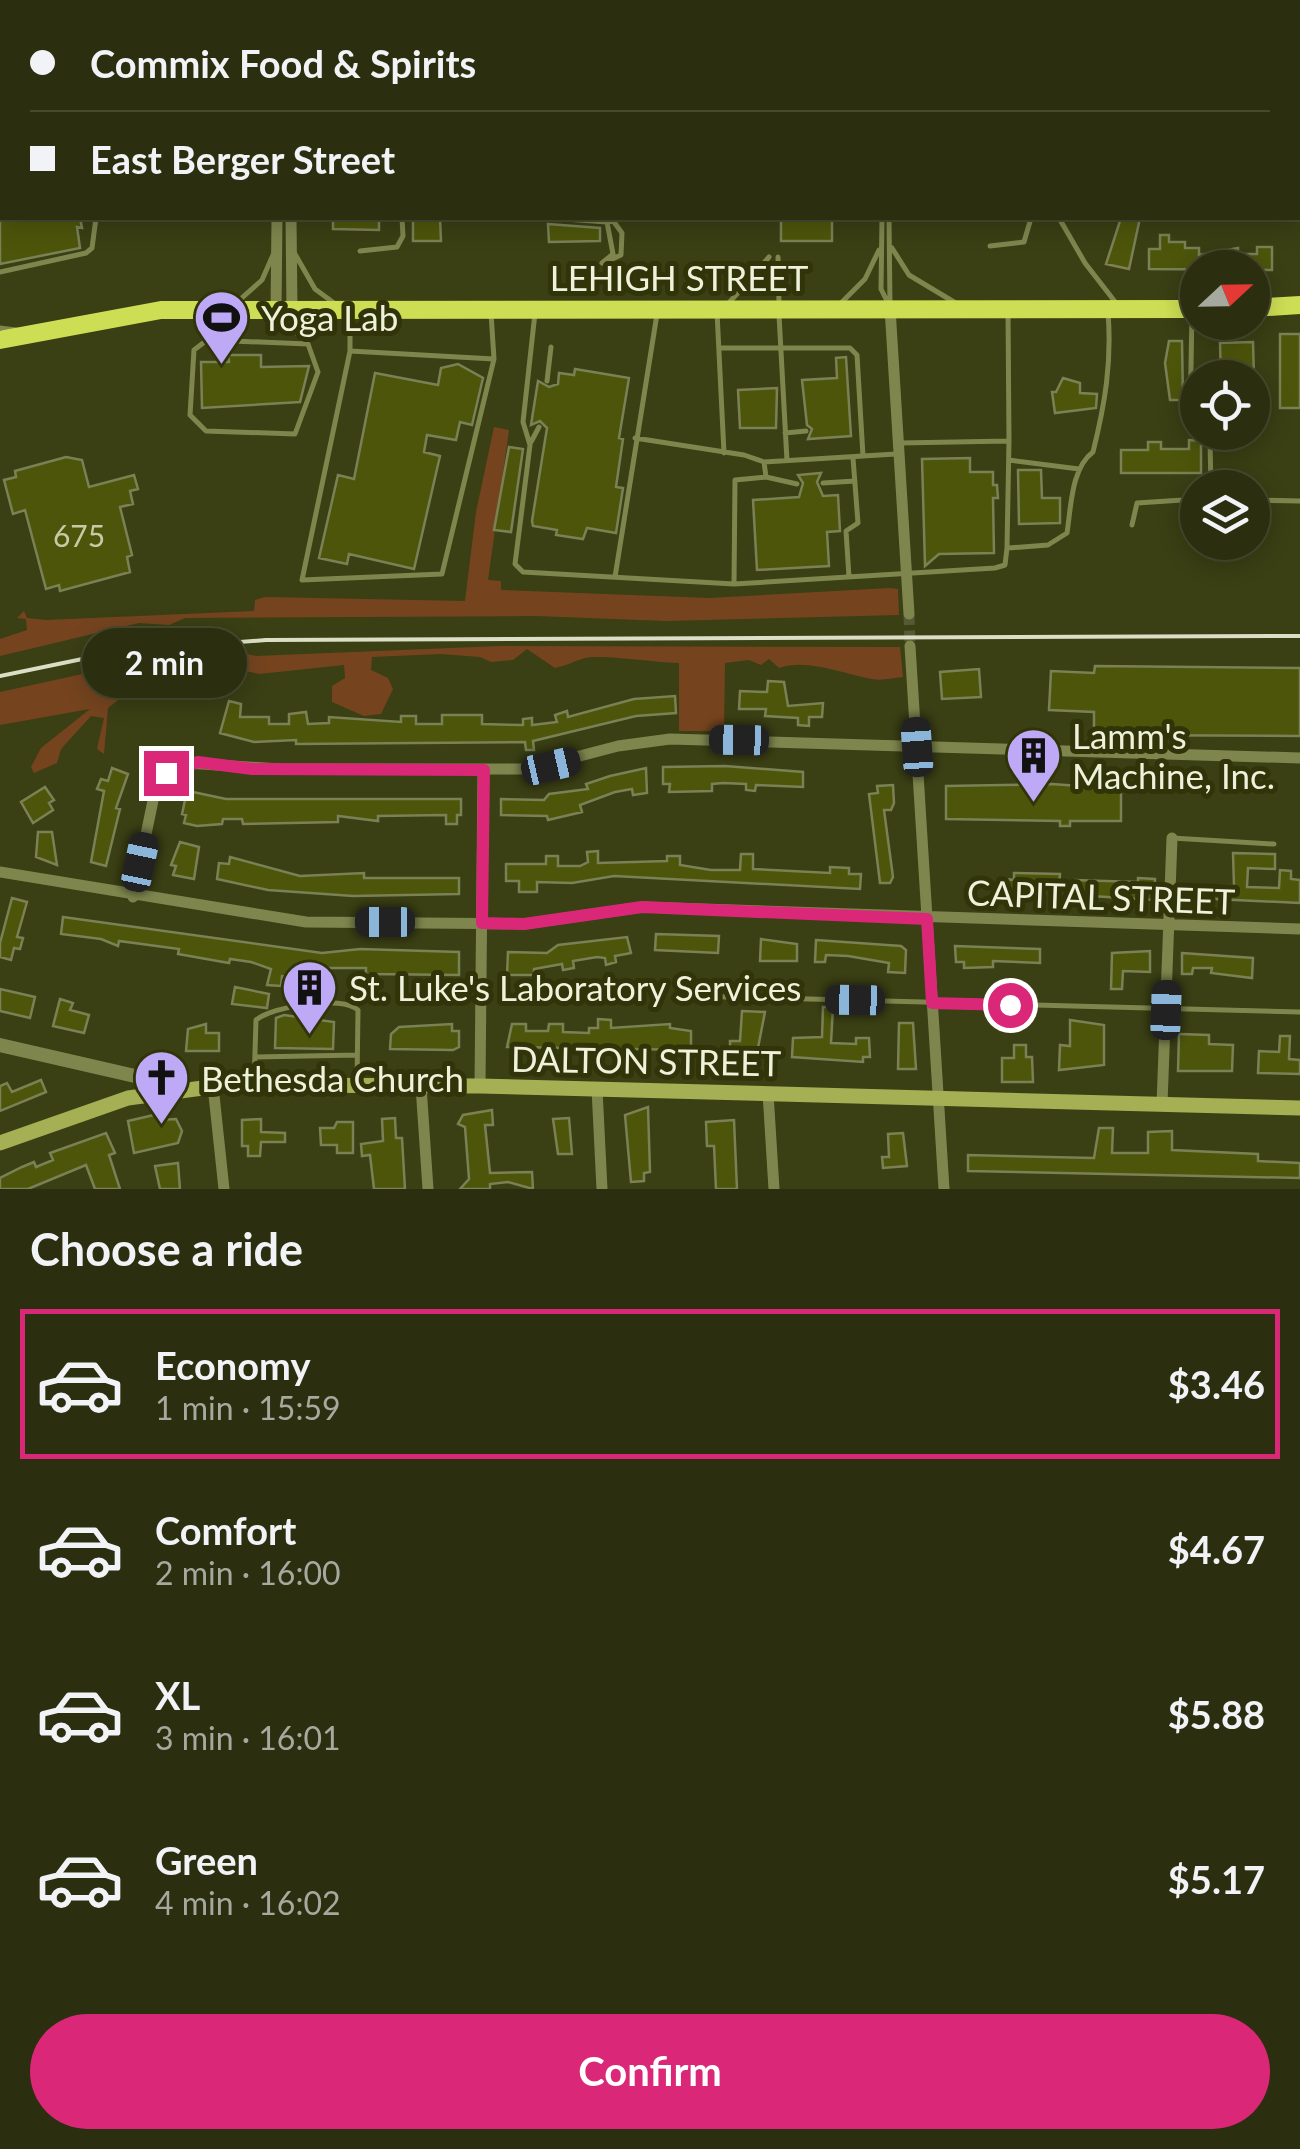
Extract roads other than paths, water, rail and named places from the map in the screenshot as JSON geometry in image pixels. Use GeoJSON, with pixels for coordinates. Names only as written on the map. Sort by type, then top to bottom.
{"type":"FeatureCollection","features":[{"type":"Feature","properties":{"kind":"highway"},"geometry":{"type":"LineString","coordinates":[[1270,307],[1300,306]]}},
{"type":"Feature","properties":{"kind":"highway","name":"LEHIGH STREET"},"geometry":{"type":"LineString","coordinates":[[0,340],[162,310],[1180,309]]}},
{"type":"Feature","properties":{"kind":"main road","name":"DALTON STREET"},"geometry":{"type":"LineString","coordinates":[[0,1143],[128,1098],[183,1087],[254,1084],[480,1086],[1300,1108]]}},
{"type":"Feature","properties":{"kind":"street"},"geometry":{"type":"LineString","coordinates":[[277,220],[276,248],[284,311]]}},
{"type":"Feature","properties":{"kind":"street"},"geometry":{"type":"LineString","coordinates":[[284,311],[291,220]]}},
{"type":"Feature","properties":{"kind":"street"},"geometry":{"type":"LineString","coordinates":[[890,308],[909,614]]}},
{"type":"Feature","properties":{"kind":"street"},"geometry":{"type":"LineString","coordinates":[[910,646],[944,1189]]}},
{"type":"Feature","properties":{"kind":"street"},"geometry":{"type":"LineString","coordinates":[[133,898],[155,792],[176,766],[198,762],[252,769],[484,770],[551,766],[618,746],[670,739],[1300,758]]}},
{"type":"Feature","properties":{"kind":"street"},"geometry":{"type":"LineString","coordinates":[[480,1086],[484,770]]}},
{"type":"Feature","properties":{"kind":"street"},"geometry":{"type":"LineString","coordinates":[[1162,1104],[1172,838]]}},
{"type":"Feature","properties":{"kind":"street","name":"CAPITAL STREET"},"geometry":{"type":"LineString","coordinates":[[0,872],[133,898],[306,922],[524,924],[642,907],[1300,929]]}},
{"type":"Feature","properties":{"kind":"street"},"geometry":{"type":"LineString","coordinates":[[0,1045],[183,1087]]}},
{"type":"Feature","properties":{"kind":"street"},"geometry":{"type":"LineString","coordinates":[[96,1067],[124,1084],[128,1098]]}},
{"type":"Feature","properties":{"kind":"street"},"geometry":{"type":"LineString","coordinates":[[212,1086],[224,1189]]}},
{"type":"Feature","properties":{"kind":"street"},"geometry":{"type":"LineString","coordinates":[[421,1086],[428,1189]]}},
{"type":"Feature","properties":{"kind":"street"},"geometry":{"type":"LineString","coordinates":[[596,1089],[602,1189]]}},
{"type":"Feature","properties":{"kind":"street"},"geometry":{"type":"LineString","coordinates":[[768,1093],[774,1189]]}},
{"type":"Feature","properties":{"kind":"lane"},"geometry":{"type":"LineString","coordinates":[[0,272],[86,253],[92,248],[96,220]]}},
{"type":"Feature","properties":{"kind":"lane"},"geometry":{"type":"LineString","coordinates":[[360,251],[396,247],[403,236],[402,220]]}},
{"type":"Feature","properties":{"kind":"lane"},"geometry":{"type":"LineString","coordinates":[[602,263],[613,254],[612,229],[604,220]]}},
{"type":"Feature","properties":{"kind":"lane"},"geometry":{"type":"LineString","coordinates":[[886,220],[880,247],[881,289],[890,308]]}},
{"type":"Feature","properties":{"kind":"lane"},"geometry":{"type":"LineString","coordinates":[[886,220],[892,248],[890,308]]}},
{"type":"Feature","properties":{"kind":"lane"},"geometry":{"type":"LineString","coordinates":[[990,246],[1024,242],[1030,220]]}},
{"type":"Feature","properties":{"kind":"lane"},"geometry":{"type":"LineString","coordinates":[[1007,548],[1048,545],[1067,534],[1082,460],[1093,452],[1111,354],[1114,309],[1060,220]]}},
{"type":"Feature","properties":{"kind":"lane"},"geometry":{"type":"LineString","coordinates":[[290,242],[314,289],[350,310],[350,351],[302,580],[442,574],[494,359],[491,310]]}},
{"type":"Feature","properties":{"kind":"lane"},"geometry":{"type":"LineString","coordinates":[[834,308],[865,279],[880,247]]}},
{"type":"Feature","properties":{"kind":"lane"},"geometry":{"type":"LineString","coordinates":[[225,310],[254,290],[276,248]]}},
{"type":"Feature","properties":{"kind":"lane"},"geometry":{"type":"LineString","coordinates":[[892,248],[908,275],[966,308]]}},
{"type":"Feature","properties":{"kind":"lane"},"geometry":{"type":"LineString","coordinates":[[724,453],[720,309],[769,257]]}},
{"type":"Feature","properties":{"kind":"lane"},"geometry":{"type":"LineString","coordinates":[[778,257],[779,348],[787,461]]}},
{"type":"Feature","properties":{"kind":"lane"},"geometry":{"type":"LineString","coordinates":[[539,427],[530,444],[515,564],[523,572],[734,584],[994,568],[1005,564],[1007,548],[1008,308]]}},
{"type":"Feature","properties":{"kind":"lane"},"geometry":{"type":"LineString","coordinates":[[615,577],[658,309]]}},
{"type":"Feature","properties":{"kind":"lane"},"geometry":{"type":"LineString","coordinates":[[204,310],[207,340]]}},
{"type":"Feature","properties":{"kind":"lane"},"geometry":{"type":"LineString","coordinates":[[530,444],[523,422],[536,310]]}},
{"type":"Feature","properties":{"kind":"lane"},"geometry":{"type":"LineString","coordinates":[[284,311],[291,328],[308,344],[318,372],[296,434],[206,430],[190,415],[194,350],[207,340],[308,344]]}},
{"type":"Feature","properties":{"kind":"lane"},"geometry":{"type":"LineString","coordinates":[[0,328],[34,332]]}},
{"type":"Feature","properties":{"kind":"lane"},"geometry":{"type":"LineString","coordinates":[[547,381],[550,347]]}},
{"type":"Feature","properties":{"kind":"lane"},"geometry":{"type":"LineString","coordinates":[[719,348],[850,348],[857,355],[863,456]]}},
{"type":"Feature","properties":{"kind":"lane"},"geometry":{"type":"LineString","coordinates":[[350,351],[494,359]]}},
{"type":"Feature","properties":{"kind":"lane"},"geometry":{"type":"LineString","coordinates":[[852,428],[861,427]]}},
{"type":"Feature","properties":{"kind":"lane"},"geometry":{"type":"LineString","coordinates":[[785,433],[806,431]]}},
{"type":"Feature","properties":{"kind":"lane"},"geometry":{"type":"LineString","coordinates":[[635,438],[764,462],[853,458],[898,448],[1009,441]]}},
{"type":"Feature","properties":{"kind":"lane"},"geometry":{"type":"LineString","coordinates":[[849,577],[846,531],[858,524],[853,458]]}},
{"type":"Feature","properties":{"kind":"lane"},"geometry":{"type":"LineString","coordinates":[[1009,460],[1080,469]]}},
{"type":"Feature","properties":{"kind":"lane"},"geometry":{"type":"LineString","coordinates":[[764,462],[766,477]]}},
{"type":"Feature","properties":{"kind":"lane"},"geometry":{"type":"LineString","coordinates":[[734,584],[735,480],[766,477],[797,484]]}},
{"type":"Feature","properties":{"kind":"lane"},"geometry":{"type":"LineString","coordinates":[[823,483],[855,482]]}},
{"type":"Feature","properties":{"kind":"lane"},"geometry":{"type":"LineString","coordinates":[[1270,500],[1300,501]]}},
{"type":"Feature","properties":{"kind":"lane"},"geometry":{"type":"LineString","coordinates":[[1132,525],[1137,503],[1180,501]]}},
{"type":"Feature","properties":{"kind":"lane"},"geometry":{"type":"LineString","coordinates":[[1172,838],[1274,844]]}},
{"type":"Feature","properties":{"kind":"lane"},"geometry":{"type":"LineString","coordinates":[[692,996],[1300,1012]]}},
{"type":"Feature","properties":{"kind":"lane"},"geometry":{"type":"LineString","coordinates":[[254,1084],[256,1020],[260,1016],[280,1008],[347,1003],[358,1010],[357,1085]]}},
{"type":"Feature","properties":{"kind":"lane"},"geometry":{"type":"LineString","coordinates":[[255,1057],[357,1055]]}},
{"type":"Feature","properties":{"kind":"tunnel"},"geometry":{"type":"LineString","coordinates":[[909,614],[910,646]]}},
{"type":"Feature","properties":{"kind":"railway"},"geometry":{"type":"LineString","coordinates":[[0,676],[121,651],[266,640],[1300,636]]}},
{"type":"Feature","properties":{"kind":"place","name":"Yoga Lab"},"geometry":{"type":"Point","coordinates":[222,366]}},
{"type":"Feature","properties":{"kind":"place","name":"Lamm's Machine, Inc."},"geometry":{"type":"Point","coordinates":[1033,804]}},
{"type":"Feature","properties":{"kind":"place","name":"St. Luke's Laboratory Services"},"geometry":{"type":"Point","coordinates":[310,1036]}},
{"type":"Feature","properties":{"kind":"place","name":"Bethesda Church"},"geometry":{"type":"Point","coordinates":[162,1127]}}]}
